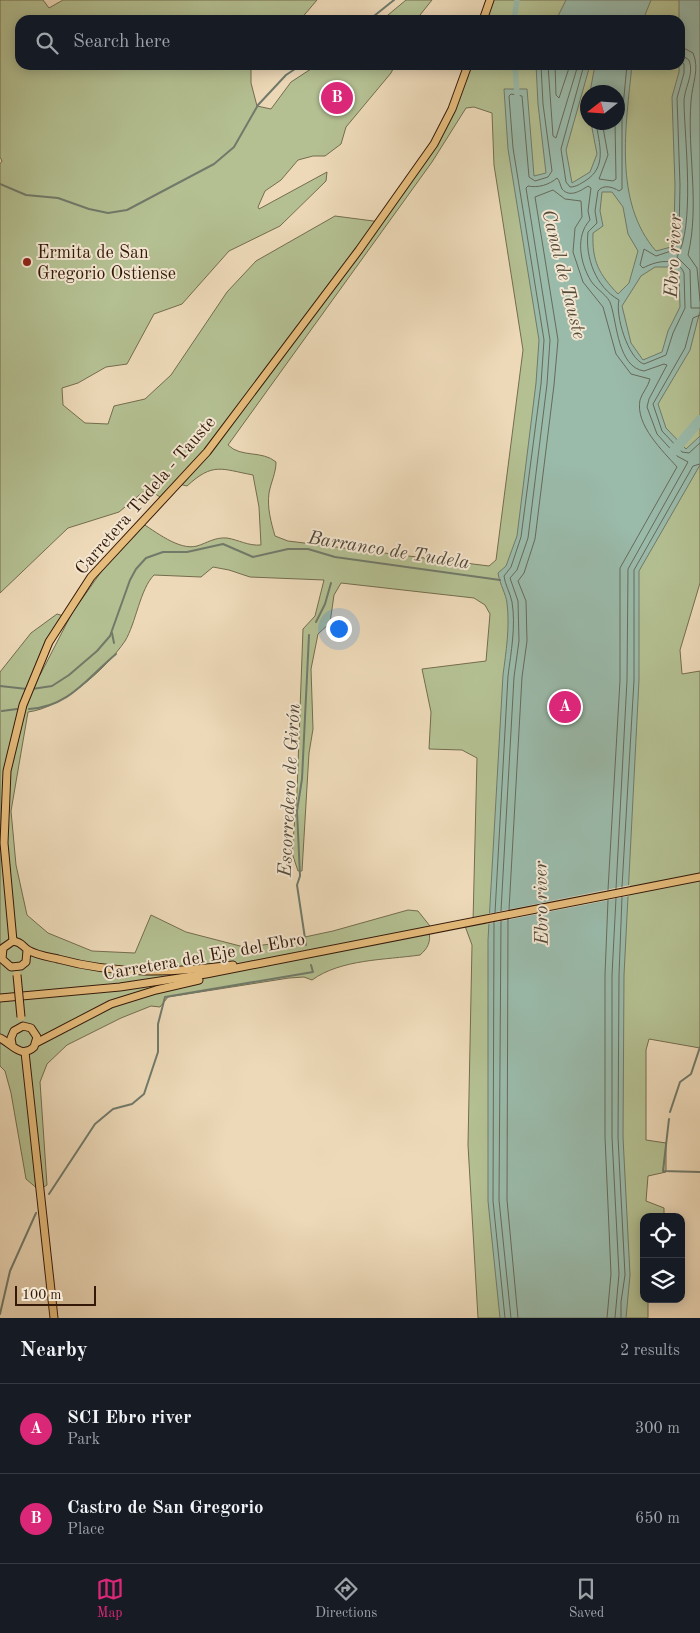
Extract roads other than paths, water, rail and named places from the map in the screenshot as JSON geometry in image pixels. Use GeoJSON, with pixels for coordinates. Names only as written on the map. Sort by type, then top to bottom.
{"type":"FeatureCollection","features":[{"type":"Feature","properties":{"kind":"main road"},"geometry":{"type":"LineString","coordinates":[[485,15],[490,0]]}},
{"type":"Feature","properties":{"kind":"main road","name":"Carretera Tudela - Tauste"},"geometry":{"type":"LineString","coordinates":[[13,941],[4,843],[4,805],[13,740],[32,678],[49,642],[90,578],[207,452],[419,168],[452,109],[466,70]]}},
{"type":"Feature","properties":{"kind":"main road","name":"Carretera del Eje del Ebro"},"geometry":{"type":"LineString","coordinates":[[0,998],[120,987],[206,974],[700,876]]}},
{"type":"Feature","properties":{"kind":"main road"},"geometry":{"type":"LineString","coordinates":[[17,971],[1,960],[3,948],[13,941],[19,942],[27,950],[83,965],[145,972],[189,970],[277,960]]}},
{"type":"Feature","properties":{"kind":"main road"},"geometry":{"type":"LineString","coordinates":[[27,950],[26,962],[17,971],[21,1017],[23,1026],[34,1032],[36,1043]]}},
{"type":"Feature","properties":{"kind":"main road"},"geometry":{"type":"LineString","coordinates":[[0,1038],[12,1044],[19,1052],[25,1052],[34,1048],[36,1043],[93,1012],[133,996],[278,964],[324,951]]}},
{"type":"Feature","properties":{"kind":"main road"},"geometry":{"type":"LineString","coordinates":[[12,1044],[11,1038],[14,1031],[23,1026]]}},
{"type":"Feature","properties":{"kind":"main road"},"geometry":{"type":"LineString","coordinates":[[25,1052],[54,1318]]}},
{"type":"Feature","properties":{"kind":"water"},"geometry":{"type":"Polygon","coordinates":[[[566,0],[651,0],[645,15],[558,15],[566,0]]]}},
{"type":"Feature","properties":{"kind":"water"},"geometry":{"type":"Polygon","coordinates":[[[679,0],[700,0],[700,311],[690,350],[658,404],[666,428],[686,449],[700,436],[700,465],[639,571],[639,680],[624,975],[623,1137],[630,1275],[626,1318],[500,1318],[488,1201],[488,940],[503,675],[508,621],[506,600],[498,573],[506,566],[517,536],[536,383],[539,340],[508,149],[504,89],[527,89],[534,176],[546,173],[536,70],[589,70],[584,85],[580,85],[580,100],[566,150],[572,183],[590,172],[597,154],[592,130],[625,130],[625,85],[591,85],[594,70],[631,70],[626,137],[628,186],[633,210],[642,231],[656,251],[671,247],[674,233],[675,185],[672,97],[679,70],[685,70],[685,15],[679,15],[679,0]],[[602,192],[600,211],[603,226],[593,233],[595,260],[601,274],[618,294],[629,283],[638,251],[628,234],[623,207],[612,192],[602,192]],[[655,267],[641,276],[622,306],[631,343],[643,360],[662,352],[668,331],[680,307],[679,273],[670,267],[655,267]]]}},
{"type":"Feature","properties":{"kind":"waterway"},"geometry":{"type":"LineString","coordinates":[[375,15],[394,0]]}},
{"type":"Feature","properties":{"kind":"waterway","name":"Canal de Tauste"},"geometry":{"type":"LineString","coordinates":[[515,15],[517,0]]}},
{"type":"Feature","properties":{"kind":"waterway"},"geometry":{"type":"LineString","coordinates":[[0,184],[26,195],[58,198],[89,209],[108,213],[127,210],[214,164],[234,147],[258,105],[286,75],[294,70]]}},
{"type":"Feature","properties":{"kind":"waterway","name":"Canal de Tauste"},"geometry":{"type":"LineString","coordinates":[[515,70],[517,96]]}},
{"type":"Feature","properties":{"kind":"waterway","name":"Ebro river"},"geometry":{"type":"LineString","coordinates":[[672,453],[700,420]]}},
{"type":"Feature","properties":{"kind":"waterway","name":"Barranco de Tudela"},"geometry":{"type":"LineString","coordinates":[[32,689],[52,686],[69,675],[97,651],[110,636],[130,580],[136,569],[146,558],[163,552],[187,552],[223,544],[253,557],[288,549],[308,549],[335,557],[500,580]]}},
{"type":"Feature","properties":{"kind":"waterway","name":"Escorredero de Girón"},"geometry":{"type":"LineString","coordinates":[[316,622],[325,604],[331,583]]}},
{"type":"Feature","properties":{"kind":"waterway","name":"Barranco de Tudela"},"geometry":{"type":"LineString","coordinates":[[112,633],[114,643]]}},
{"type":"Feature","properties":{"kind":"waterway","name":"Escorredero de Girón"},"geometry":{"type":"LineString","coordinates":[[306,945],[297,885],[300,876],[297,811],[302,779],[309,635]]}},
{"type":"Feature","properties":{"kind":"waterway"},"geometry":{"type":"LineString","coordinates":[[29,709],[43,707],[66,697],[77,690],[116,654]]}},
{"type":"Feature","properties":{"kind":"waterway","name":"Barranco de Tudela"},"geometry":{"type":"LineString","coordinates":[[0,686],[27,689]]}},
{"type":"Feature","properties":{"kind":"waterway"},"geometry":{"type":"LineString","coordinates":[[2,711],[17,709]]}},
{"type":"Feature","properties":{"kind":"waterway","name":"Escorredero de Girón"},"geometry":{"type":"LineString","coordinates":[[49,1194],[95,1124],[113,1109],[132,1104],[144,1094],[158,1052],[158,1024],[165,997],[313,972],[311,965]]}},
{"type":"Feature","properties":{"kind":"waterway"},"geometry":{"type":"LineString","coordinates":[[670,1112],[680,1082],[691,1074],[700,1047]]}},
{"type":"Feature","properties":{"kind":"waterway"},"geometry":{"type":"LineString","coordinates":[[669,1119],[663,1171],[700,1172]]}},
{"type":"Feature","properties":{"kind":"waterway","name":"Escorredero de Girón"},"geometry":{"type":"LineString","coordinates":[[0,1314],[10,1271],[36,1213]]}},
{"type":"Feature","properties":{"kind":"place","name":"Castro de San Gregorio"},"geometry":{"type":"Point","coordinates":[337,98]}},
{"type":"Feature","properties":{"kind":"place","name":"Ermita de San Gregorio Ostiense"},"geometry":{"type":"Point","coordinates":[27,262]}},
{"type":"Feature","properties":{"kind":"place","name":"SCI Ebro river"},"geometry":{"type":"Point","coordinates":[565,707]}}]}
